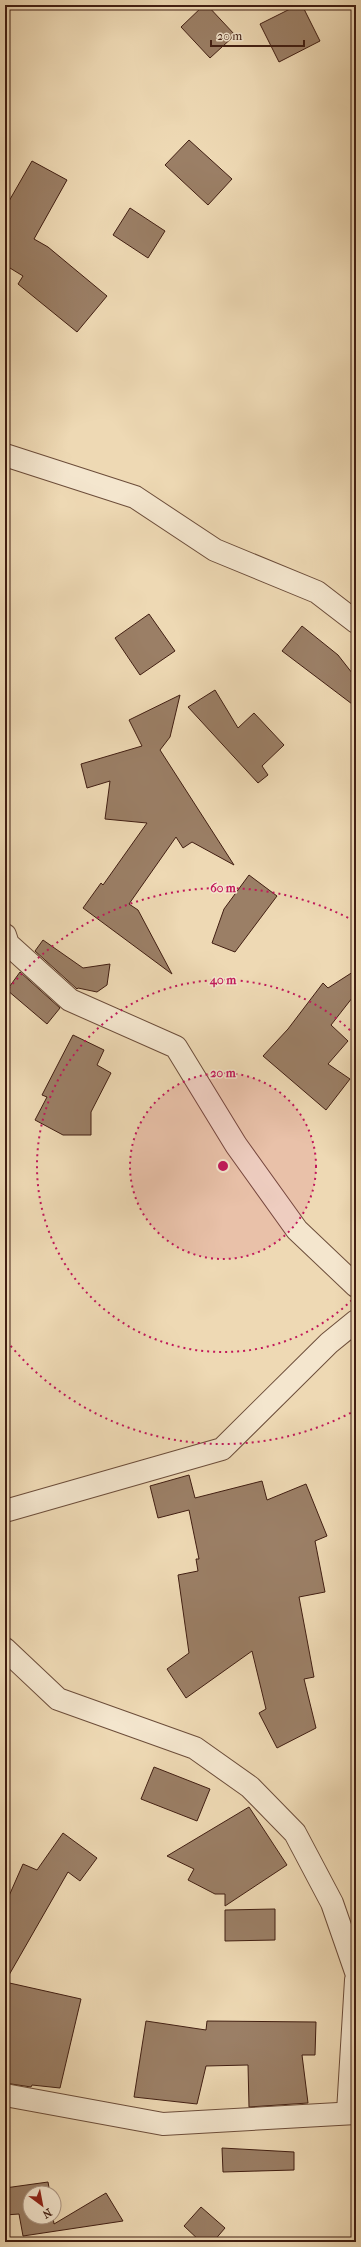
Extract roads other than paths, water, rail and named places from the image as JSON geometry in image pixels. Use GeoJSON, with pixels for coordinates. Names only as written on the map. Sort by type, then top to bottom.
{"type":"FeatureCollection","features":[{"type":"Feature","properties":{"kind":"street"},"geometry":{"type":"LineString","coordinates":[[5,455],[135,497],[215,550],[317,592],[356,622]]}},
{"type":"Feature","properties":{"kind":"street"},"geometry":{"type":"LineString","coordinates":[[5,935],[8,944],[70,1000],[176,1047],[236,1145],[297,1230],[356,1286]]}},
{"type":"Feature","properties":{"kind":"street"},"geometry":{"type":"LineString","coordinates":[[5,1511],[222,1449],[329,1343],[356,1321]]}},
{"type":"Feature","properties":{"kind":"street"},"geometry":{"type":"LineString","coordinates":[[5,1649],[58,1699],[196,1748],[250,1787],[295,1833],[332,1902],[356,1972]]}},
{"type":"Feature","properties":{"kind":"street"},"geometry":{"type":"LineString","coordinates":[[5,2095],[163,2124],[352,2113],[356,1980]]}}]}
